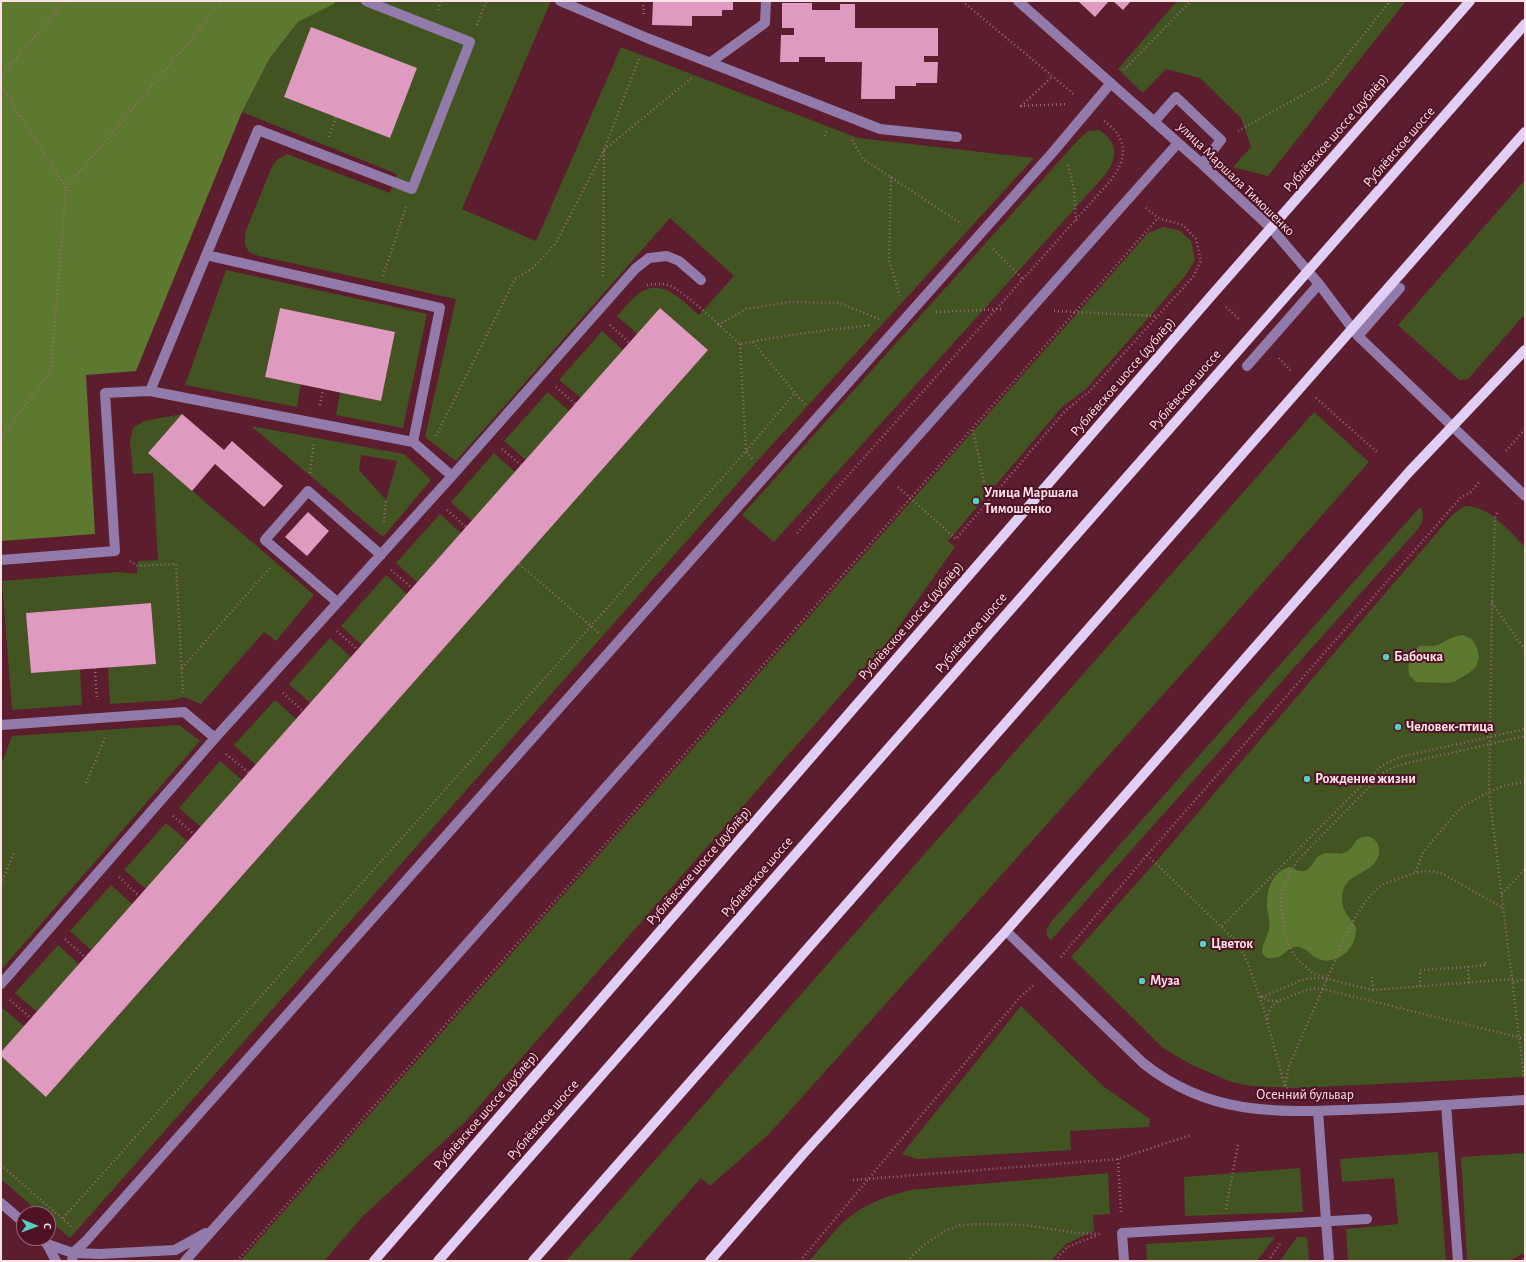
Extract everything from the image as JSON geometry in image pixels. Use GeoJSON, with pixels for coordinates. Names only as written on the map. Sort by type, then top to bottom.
{"type":"FeatureCollection","features":[{"type":"Feature","properties":{"kind":"main road","name":"Рублёвское шоссе (дублёр)"},"geometry":{"type":"LineString","coordinates":[[374,1261],[1470,1]]}},
{"type":"Feature","properties":{"kind":"main road","name":"Рублёвское шоссе"},"geometry":{"type":"LineString","coordinates":[[438,1261],[1525,24]]}},
{"type":"Feature","properties":{"kind":"main road"},"geometry":{"type":"LineString","coordinates":[[533,1261],[1525,132]]}},
{"type":"Feature","properties":{"kind":"main road"},"geometry":{"type":"LineString","coordinates":[[710,1261],[803,1154],[1006,930],[1408,472],[1453,427],[1525,350]]}},
{"type":"Feature","properties":{"kind":"street"},"geometry":{"type":"LineString","coordinates":[[150,391],[258,130],[412,190],[470,42],[366,1]]}},
{"type":"Feature","properties":{"kind":"street"},"geometry":{"type":"LineString","coordinates":[[560,1],[647,38],[880,129],[957,137]]}},
{"type":"Feature","properties":{"kind":"street"},"geometry":{"type":"LineString","coordinates":[[711,62],[765,23],[766,1]]}},
{"type":"Feature","properties":{"kind":"street","name":"улица Маршала Тимошенко"},"geometry":{"type":"LineString","coordinates":[[1018,1],[1202,164],[1271,228],[1319,284],[1358,336],[1453,427]]}},
{"type":"Feature","properties":{"kind":"street"},"geometry":{"type":"LineString","coordinates":[[72,1257],[1061,143],[1087,105],[1111,83]]}},
{"type":"Feature","properties":{"kind":"street"},"geometry":{"type":"LineString","coordinates":[[1154,122],[1176,97],[1221,140],[1202,164]]}},
{"type":"Feature","properties":{"kind":"street"},"geometry":{"type":"LineString","coordinates":[[185,1261],[1178,143]]}},
{"type":"Feature","properties":{"kind":"street"},"geometry":{"type":"LineString","coordinates":[[206,255],[440,308],[412,442]]}},
{"type":"Feature","properties":{"kind":"street"},"geometry":{"type":"LineString","coordinates":[[1,984],[215,738],[452,476],[635,269],[649,258],[667,256],[679,261],[701,280]]}},
{"type":"Feature","properties":{"kind":"street"},"geometry":{"type":"LineString","coordinates":[[1247,366],[1319,284]]}},
{"type":"Feature","properties":{"kind":"street"},"geometry":{"type":"LineString","coordinates":[[1358,336],[1400,288]]}},
{"type":"Feature","properties":{"kind":"street"},"geometry":{"type":"LineString","coordinates":[[1,560],[115,552],[105,393],[150,391],[316,422],[412,442],[452,476]]}},
{"type":"Feature","properties":{"kind":"street"},"geometry":{"type":"LineString","coordinates":[[1453,427],[1525,496]]}},
{"type":"Feature","properties":{"kind":"street"},"geometry":{"type":"LineString","coordinates":[[337,602],[265,540],[308,491],[381,555]]}},
{"type":"Feature","properties":{"kind":"street"},"geometry":{"type":"LineString","coordinates":[[1,725],[184,712],[215,738]]}},
{"type":"Feature","properties":{"kind":"street","name":"Осенний бульвар"},"geometry":{"type":"LineString","coordinates":[[1006,930],[1158,1076],[1182,1089],[1214,1101],[1247,1109],[1288,1112],[1525,1100]]}},
{"type":"Feature","properties":{"kind":"street"},"geometry":{"type":"LineString","coordinates":[[1446,1105],[1458,1261]]}},
{"type":"Feature","properties":{"kind":"street"},"geometry":{"type":"LineString","coordinates":[[1318,1111],[1328,1261]]}},
{"type":"Feature","properties":{"kind":"street"},"geometry":{"type":"LineString","coordinates":[[1,1203],[16,1216]]}},
{"type":"Feature","properties":{"kind":"street"},"geometry":{"type":"LineString","coordinates":[[1124,1261],[1122,1233],[1367,1219]]}},
{"type":"Feature","properties":{"kind":"street"},"geometry":{"type":"LineString","coordinates":[[52,1246],[72,1257],[175,1250],[213,1229]]}},
{"type":"Feature","properties":{"kind":"street"},"geometry":{"type":"LineString","coordinates":[[46,1246],[56,1261]]}},
{"type":"Feature","properties":{"kind":"path"},"geometry":{"type":"LineString","coordinates":[[1,76],[65,1]]}},
{"type":"Feature","properties":{"kind":"path"},"geometry":{"type":"LineString","coordinates":[[1,438],[51,370],[66,188],[223,1]]}},
{"type":"Feature","properties":{"kind":"path"},"geometry":{"type":"LineString","coordinates":[[470,42],[486,1]]}},
{"type":"Feature","properties":{"kind":"path"},"geometry":{"type":"LineString","coordinates":[[797,533],[1076,221],[1112,179],[1121,166],[1123,150],[1116,132],[1053,76],[962,1]]}},
{"type":"Feature","properties":{"kind":"path"},"geometry":{"type":"LineString","coordinates":[[1111,83],[1191,1]]}},
{"type":"Feature","properties":{"kind":"path"},"geometry":{"type":"LineString","coordinates":[[1221,140],[1326,82],[1390,1]]}},
{"type":"Feature","properties":{"kind":"path"},"geometry":{"type":"LineString","coordinates":[[427,455],[515,279],[533,268],[556,243],[604,150],[647,38]]}},
{"type":"Feature","properties":{"kind":"path"},"geometry":{"type":"LineString","coordinates":[[604,150],[711,62]]}},
{"type":"Feature","properties":{"kind":"path"},"geometry":{"type":"LineString","coordinates":[[1053,76],[1020,106],[1087,105]]}},
{"type":"Feature","properties":{"kind":"path"},"geometry":{"type":"LineString","coordinates":[[1,85],[66,188]]}},
{"type":"Feature","properties":{"kind":"path"},"geometry":{"type":"LineString","coordinates":[[825,136],[835,111]]}},
{"type":"Feature","properties":{"kind":"path"},"geometry":{"type":"LineString","coordinates":[[851,138],[863,159],[979,236],[1023,279]]}},
{"type":"Feature","properties":{"kind":"path"},"geometry":{"type":"LineString","coordinates":[[1061,143],[1074,189],[1076,221]]}},
{"type":"Feature","properties":{"kind":"path"},"geometry":{"type":"LineString","coordinates":[[603,305],[604,150]]}},
{"type":"Feature","properties":{"kind":"path"},"geometry":{"type":"LineString","coordinates":[[891,177],[889,260],[904,308],[910,313],[996,309],[1158,316]]}},
{"type":"Feature","properties":{"kind":"path"},"geometry":{"type":"LineString","coordinates":[[378,293],[412,190]]}},
{"type":"Feature","properties":{"kind":"path"},"geometry":{"type":"LineString","coordinates":[[864,457],[956,538],[1066,410],[1089,392],[1192,277],[1201,261],[1196,239],[1183,225],[1158,218],[1144,207]]}},
{"type":"Feature","properties":{"kind":"path"},"geometry":{"type":"LineString","coordinates":[[237,1261],[1158,218]]}},
{"type":"Feature","properties":{"kind":"path"},"geometry":{"type":"LineString","coordinates":[[643,286],[655,284],[669,286],[682,294],[740,344],[746,451],[755,461]]}},
{"type":"Feature","properties":{"kind":"path"},"geometry":{"type":"LineString","coordinates":[[718,324],[746,309],[790,302],[839,303],[884,321]]}},
{"type":"Feature","properties":{"kind":"path"},"geometry":{"type":"LineString","coordinates":[[740,344],[810,331],[876,325]]}},
{"type":"Feature","properties":{"kind":"path"},"geometry":{"type":"LineString","coordinates":[[753,342],[795,393],[806,404]]}},
{"type":"Feature","properties":{"kind":"path"},"geometry":{"type":"LineString","coordinates":[[1266,344],[1293,373]]}},
{"type":"Feature","properties":{"kind":"path"},"geometry":{"type":"LineString","coordinates":[[554,385],[576,404]]}},
{"type":"Feature","properties":{"kind":"path"},"geometry":{"type":"LineString","coordinates":[[62,1218],[591,626],[746,451],[795,393]]}},
{"type":"Feature","properties":{"kind":"path"},"geometry":{"type":"LineString","coordinates":[[1314,396],[1377,452]]}},
{"type":"Feature","properties":{"kind":"path"},"geometry":{"type":"LineString","coordinates":[[308,491],[316,422]]}},
{"type":"Feature","properties":{"kind":"path"},"geometry":{"type":"LineString","coordinates":[[973,429],[988,500]]}},
{"type":"Feature","properties":{"kind":"path"},"geometry":{"type":"LineString","coordinates":[[500,447],[521,466]]}},
{"type":"Feature","properties":{"kind":"path"},"geometry":{"type":"LineString","coordinates":[[800,1261],[1020,997],[1049,971],[1147,855],[1461,497]]}},
{"type":"Feature","properties":{"kind":"path"},"geometry":{"type":"LineString","coordinates":[[444,508],[466,527]]}},
{"type":"Feature","properties":{"kind":"path"},"geometry":{"type":"LineString","coordinates":[[1496,513],[1492,603],[1489,792],[1524,1077]]}},
{"type":"Feature","properties":{"kind":"path"},"geometry":{"type":"LineString","coordinates":[[115,552],[138,566],[176,564],[184,712]]}},
{"type":"Feature","properties":{"kind":"path"},"geometry":{"type":"LineString","coordinates":[[182,668],[282,554]]}},
{"type":"Feature","properties":{"kind":"path"},"geometry":{"type":"LineString","coordinates":[[519,564],[601,635]]}},
{"type":"Feature","properties":{"kind":"path"},"geometry":{"type":"LineString","coordinates":[[385,565],[412,588]]}},
{"type":"Feature","properties":{"kind":"path"},"geometry":{"type":"LineString","coordinates":[[1492,603],[1525,650]]}},
{"type":"Feature","properties":{"kind":"path"},"geometry":{"type":"LineString","coordinates":[[336,631],[358,650]]}},
{"type":"Feature","properties":{"kind":"path"},"geometry":{"type":"LineString","coordinates":[[95,668],[98,718]]}},
{"type":"Feature","properties":{"kind":"path"},"geometry":{"type":"LineString","coordinates":[[282,692],[303,711]]}},
{"type":"Feature","properties":{"kind":"path"},"geometry":{"type":"LineString","coordinates":[[86,783],[114,717]]}},
{"type":"Feature","properties":{"kind":"path"},"geometry":{"type":"LineString","coordinates":[[1222,926],[1381,766],[1400,757],[1525,729]]}},
{"type":"Feature","properties":{"kind":"path"},"geometry":{"type":"LineString","coordinates":[[1525,736],[1403,764],[1383,773],[1298,860],[1290,872],[1282,893],[1281,906],[1285,932],[1291,950],[1305,967],[1314,974],[1328,979],[1372,990],[1513,981],[1525,978]]}},
{"type":"Feature","properties":{"kind":"path"},"geometry":{"type":"LineString","coordinates":[[222,750],[249,773]]}},
{"type":"Feature","properties":{"kind":"path"},"geometry":{"type":"LineString","coordinates":[[1416,872],[1422,854],[1454,815],[1465,805],[1503,786],[1525,783]]}},
{"type":"Feature","properties":{"kind":"path"},"geometry":{"type":"LineString","coordinates":[[167,812],[194,834]]}},
{"type":"Feature","properties":{"kind":"path"},"geometry":{"type":"LineString","coordinates":[[1,884],[14,853]]}},
{"type":"Feature","properties":{"kind":"path"},"geometry":{"type":"LineString","coordinates":[[1147,855],[1237,942],[1247,960],[1268,1024],[1286,1087],[1289,1066],[1356,915],[1372,894],[1384,884],[1416,872],[1433,871],[1443,874],[1504,908]]}},
{"type":"Feature","properties":{"kind":"path"},"geometry":{"type":"LineString","coordinates":[[1502,895],[1525,870]]}},
{"type":"Feature","properties":{"kind":"path"},"geometry":{"type":"LineString","coordinates":[[113,873],[140,896]]}},
{"type":"Feature","properties":{"kind":"path"},"geometry":{"type":"LineString","coordinates":[[64,938],[85,957]]}},
{"type":"Feature","properties":{"kind":"path"},"geometry":{"type":"LineString","coordinates":[[1420,986],[1420,970],[1486,965],[1486,962]]}},
{"type":"Feature","properties":{"kind":"path"},"geometry":{"type":"LineString","coordinates":[[1468,967],[1469,983]]}},
{"type":"Feature","properties":{"kind":"path"},"geometry":{"type":"LineString","coordinates":[[1372,977],[1372,990]]}},
{"type":"Feature","properties":{"kind":"path"},"geometry":{"type":"LineString","coordinates":[[1262,997],[1302,980],[1313,978],[1328,979]]}},
{"type":"Feature","properties":{"kind":"path"},"geometry":{"type":"LineString","coordinates":[[1268,1024],[1269,1010],[1273,1004],[1308,990],[1323,989],[1525,1039]]}},
{"type":"Feature","properties":{"kind":"path"},"geometry":{"type":"LineString","coordinates":[[1257,991],[1266,1000],[1280,1000]]}},
{"type":"Feature","properties":{"kind":"path"},"geometry":{"type":"LineString","coordinates":[[4,995],[31,1018]]}},
{"type":"Feature","properties":{"kind":"path"},"geometry":{"type":"LineString","coordinates":[[853,1180],[1118,1159],[1191,1135]]}},
{"type":"Feature","properties":{"kind":"path"},"geometry":{"type":"LineString","coordinates":[[1223,1227],[1238,1144]]}},
{"type":"Feature","properties":{"kind":"path"},"geometry":{"type":"LineString","coordinates":[[907,1261],[924,1245],[945,1231],[961,1226],[983,1224],[1025,1224],[1077,1233],[1122,1233],[1118,1159]]}},
{"type":"Feature","properties":{"kind":"path"},"geometry":{"type":"LineString","coordinates":[[1056,1261],[1067,1247],[1100,1234]]}},
{"type":"Feature","properties":{"kind":"path"},"geometry":{"type":"LineString","coordinates":[[1519,1261],[1525,1258]]}},
{"type":"Feature","properties":{"kind":"green space"},"geometry":{"type":"Polygon","coordinates":[[[1,1],[336,1],[334,4],[298,22],[270,58],[242,112],[136,371],[86,375],[95,534],[1,541],[1,1]]]}},
{"type":"Feature","properties":{"kind":"green space"},"geometry":{"type":"Polygon","coordinates":[[[336,1],[548,1],[550,3],[462,209],[536,241],[621,47],[858,138],[1034,158],[761,457],[70,1238],[56,1227],[56,1206],[32,1206],[1,1179],[1,1056],[47,1096],[707,350],[660,308],[637,334],[617,316],[638,294],[647,289],[655,288],[671,292],[679,297],[699,315],[734,276],[670,218],[456,461],[425,437],[456,299],[259,256],[249,252],[245,245],[245,233],[272,166],[278,159],[287,154],[390,193],[397,174],[242,112],[270,58],[298,22],[334,4],[336,1]]]}},
{"type":"Feature","properties":{"kind":"green space"},"geometry":{"type":"Polygon","coordinates":[[[1177,1],[1406,1],[1268,176],[1233,167],[1251,147],[1241,118],[1200,78],[1166,69],[1143,93],[1118,69],[1177,1]]]}},
{"type":"Feature","properties":{"kind":"green space"},"geometry":{"type":"Polygon","coordinates":[[[1099,130],[1110,140],[1114,150],[1113,162],[1106,174],[774,542],[742,515],[1078,140],[1088,131],[1099,130]]]}},
{"type":"Feature","properties":{"kind":"green space"},"geometry":{"type":"Polygon","coordinates":[[[1525,180],[1525,314],[1468,379],[1459,380],[1398,325],[1525,180]]]}},
{"type":"Feature","properties":{"kind":"green space"},"geometry":{"type":"Polygon","coordinates":[[[1163,227],[1179,230],[1191,241],[1195,260],[1186,275],[1086,389],[1062,407],[948,541],[955,547],[890,639],[467,1120],[363,1216],[324,1261],[240,1261],[1148,233],[1163,227]]]}},
{"type":"Feature","properties":{"kind":"green space"},"geometry":{"type":"Polygon","coordinates":[[[226,270],[427,314],[403,428],[336,415],[340,392],[381,401],[395,332],[280,308],[265,377],[301,384],[297,407],[185,385],[226,270]]]}},
{"type":"Feature","properties":{"kind":"green space"},"geometry":{"type":"Polygon","coordinates":[[[602,331],[623,350],[581,398],[559,380],[602,331]]]}},
{"type":"Feature","properties":{"kind":"green space"},"geometry":{"type":"Polygon","coordinates":[[[548,392],[569,411],[526,460],[504,441],[548,392]]]}},
{"type":"Feature","properties":{"kind":"green space"},"geometry":{"type":"Polygon","coordinates":[[[1314,412],[1369,462],[1197,657],[769,1134],[710,1186],[701,1178],[628,1261],[566,1261],[1314,412]]]}},
{"type":"Feature","properties":{"kind":"green space"},"geometry":{"type":"Polygon","coordinates":[[[182,414],[148,453],[314,595],[276,641],[264,632],[201,704],[184,697],[172,700],[110,704],[108,667],[156,664],[151,603],[27,613],[31,673],[80,669],[82,705],[12,710],[2,581],[118,572],[137,574],[138,561],[158,560],[153,473],[133,474],[130,441],[133,428],[144,421],[182,414]]]}},
{"type":"Feature","properties":{"kind":"green space"},"geometry":{"type":"Polygon","coordinates":[[[251,426],[404,454],[431,480],[383,537],[251,426]],[[361,455],[359,470],[386,500],[397,461],[361,455]]]}},
{"type":"Feature","properties":{"kind":"green space"},"geometry":{"type":"Polygon","coordinates":[[[494,453],[515,472],[472,521],[451,502],[494,453]]]}},
{"type":"Feature","properties":{"kind":"green space"},"geometry":{"type":"Polygon","coordinates":[[[1465,506],[1483,510],[1491,515],[1506,527],[1525,547],[1525,1077],[1297,1088],[1252,1086],[1231,1082],[1190,1064],[1163,1048],[1071,957],[1160,857],[1452,515],[1465,506]]]}},
{"type":"Feature","properties":{"kind":"green space"},"geometry":{"type":"Polygon","coordinates":[[[1420,507],[1423,518],[1418,529],[1051,940],[1047,936],[1047,928],[1051,922],[1420,507]]]}},
{"type":"Feature","properties":{"kind":"green space"},"geometry":{"type":"Polygon","coordinates":[[[440,514],[461,533],[417,582],[396,563],[440,514]]]}},
{"type":"Feature","properties":{"kind":"green space"},"geometry":{"type":"Polygon","coordinates":[[[386,575],[407,594],[362,645],[341,626],[386,575]]]}},
{"type":"Feature","properties":{"kind":"green space"},"geometry":{"type":"Polygon","coordinates":[[[1463,635],[1472,639],[1477,648],[1479,658],[1476,667],[1469,673],[1454,682],[1445,683],[1416,682],[1409,675],[1410,659],[1417,648],[1421,646],[1435,646],[1463,635]]]}},
{"type":"Feature","properties":{"kind":"green space"},"geometry":{"type":"Polygon","coordinates":[[[330,638],[351,657],[310,703],[289,684],[330,638]]]}},
{"type":"Feature","properties":{"kind":"green space"},"geometry":{"type":"Polygon","coordinates":[[[275,700],[296,719],[256,765],[234,745],[275,700]]]}},
{"type":"Feature","properties":{"kind":"green space"},"geometry":{"type":"Polygon","coordinates":[[[179,725],[200,741],[1,970],[1,765],[12,736],[179,725]]]}},
{"type":"Feature","properties":{"kind":"green space"},"geometry":{"type":"Polygon","coordinates":[[[220,761],[242,780],[201,827],[179,808],[220,761]]]}},
{"type":"Feature","properties":{"kind":"green space"},"geometry":{"type":"Polygon","coordinates":[[[166,823],[187,841],[146,889],[124,870],[166,823]]]}},
{"type":"Feature","properties":{"kind":"green space"},"geometry":{"type":"Polygon","coordinates":[[[1367,836],[1378,843],[1379,848],[1376,861],[1372,866],[1355,876],[1346,884],[1342,896],[1344,909],[1356,929],[1354,940],[1349,950],[1340,957],[1329,961],[1318,959],[1303,948],[1299,947],[1290,949],[1279,957],[1267,958],[1262,953],[1269,926],[1267,905],[1268,895],[1270,885],[1279,872],[1289,867],[1300,871],[1307,870],[1319,856],[1326,853],[1338,854],[1345,852],[1351,848],[1359,838],[1367,836]]]}},
{"type":"Feature","properties":{"kind":"green space"},"geometry":{"type":"Polygon","coordinates":[[[111,885],[132,904],[91,950],[70,931],[111,885]]]}},
{"type":"Feature","properties":{"kind":"green space"},"geometry":{"type":"Polygon","coordinates":[[[58,945],[79,964],[37,1012],[15,993],[58,945]]]}},
{"type":"Feature","properties":{"kind":"green space"},"geometry":{"type":"Polygon","coordinates":[[[1021,1006],[1103,1086],[1150,1119],[1149,1127],[1070,1131],[1071,1150],[917,1159],[902,1154],[1021,1006]]]}},
{"type":"Feature","properties":{"kind":"green space"},"geometry":{"type":"Polygon","coordinates":[[[2,1008],[24,1026],[1,1052],[1,1009],[2,1008]]]}},
{"type":"Feature","properties":{"kind":"green space"},"geometry":{"type":"Polygon","coordinates":[[[1438,1152],[1446,1261],[1348,1261],[1346,1229],[1398,1224],[1394,1178],[1342,1182],[1340,1159],[1438,1152]]]}},
{"type":"Feature","properties":{"kind":"green space"},"geometry":{"type":"Polygon","coordinates":[[[1525,1153],[1525,1253],[1508,1261],[1467,1261],[1461,1157],[1525,1153]]]}},
{"type":"Feature","properties":{"kind":"green space"},"geometry":{"type":"Polygon","coordinates":[[[1300,1168],[1303,1212],[1185,1216],[1184,1177],[1300,1168]]]}},
{"type":"Feature","properties":{"kind":"green space"},"geometry":{"type":"Polygon","coordinates":[[[1108,1173],[1110,1214],[1093,1215],[1094,1231],[1066,1244],[1051,1261],[809,1261],[849,1217],[862,1208],[889,1196],[910,1190],[1108,1173]]]}},
{"type":"Feature","properties":{"kind":"green space"},"geometry":{"type":"Polygon","coordinates":[[[1275,1237],[1257,1261],[1147,1261],[1146,1244],[1275,1237]]]}},
{"type":"Feature","properties":{"kind":"green space"},"geometry":{"type":"Polygon","coordinates":[[[1297,1237],[1307,1237],[1309,1261],[1280,1261],[1297,1237]]]}},
{"type":"Feature","properties":{"kind":"building"},"geometry":{"type":"Polygon","coordinates":[[[653,1],[733,1],[733,10],[722,10],[722,16],[692,16],[692,26],[652,25],[653,1]]]}},
{"type":"Feature","properties":{"kind":"building"},"geometry":{"type":"Polygon","coordinates":[[[1078,1],[1109,1],[1095,17],[1078,1]]]}},
{"type":"Feature","properties":{"kind":"building"},"geometry":{"type":"Polygon","coordinates":[[[1113,1],[1131,1],[1123,10],[1113,1]]]}},
{"type":"Feature","properties":{"kind":"building"},"geometry":{"type":"Polygon","coordinates":[[[782,3],[812,3],[812,10],[840,10],[840,4],[855,4],[855,28],[938,28],[938,56],[924,56],[924,62],[938,62],[937,83],[916,83],[916,86],[895,86],[895,99],[861,99],[862,62],[825,62],[825,57],[799,57],[799,62],[780,62],[781,35],[794,35],[794,28],[782,28],[782,3]]]}},
{"type":"Feature","properties":{"kind":"building"},"geometry":{"type":"Polygon","coordinates":[[[311,27],[417,68],[390,138],[284,97],[311,27]]]}},
{"type":"Feature","properties":{"kind":"building"},"geometry":{"type":"Polygon","coordinates":[[[280,308],[395,332],[381,401],[265,377],[280,308]]]}},
{"type":"Feature","properties":{"kind":"building"},"geometry":{"type":"Polygon","coordinates":[[[660,308],[708,350],[46,1097],[1,1056],[1,1052],[660,308]]]}},
{"type":"Feature","properties":{"kind":"building"},"geometry":{"type":"Polygon","coordinates":[[[182,414],[224,450],[232,441],[283,486],[264,507],[215,464],[192,491],[148,453],[182,414]]]}},
{"type":"Feature","properties":{"kind":"building"},"geometry":{"type":"Polygon","coordinates":[[[308,512],[329,531],[307,556],[285,537],[308,512]]]}},
{"type":"Feature","properties":{"kind":"building"},"geometry":{"type":"Polygon","coordinates":[[[151,603],[156,664],[31,673],[26,613],[151,603]]]}},
{"type":"Feature","properties":{"kind":"place","name":"Улица Маршала Тимошенко"},"geometry":{"type":"Point","coordinates":[976,501]}},
{"type":"Feature","properties":{"kind":"place","name":"Бабочка"},"geometry":{"type":"Point","coordinates":[1386,657]}},
{"type":"Feature","properties":{"kind":"place","name":"Человек-птица"},"geometry":{"type":"Point","coordinates":[1398,727]}},
{"type":"Feature","properties":{"kind":"place","name":"Рождение жизни"},"geometry":{"type":"Point","coordinates":[1307,779]}},
{"type":"Feature","properties":{"kind":"place","name":"Цветок"},"geometry":{"type":"Point","coordinates":[1203,944]}},
{"type":"Feature","properties":{"kind":"place","name":"Муза"},"geometry":{"type":"Point","coordinates":[1142,981]}}]}
